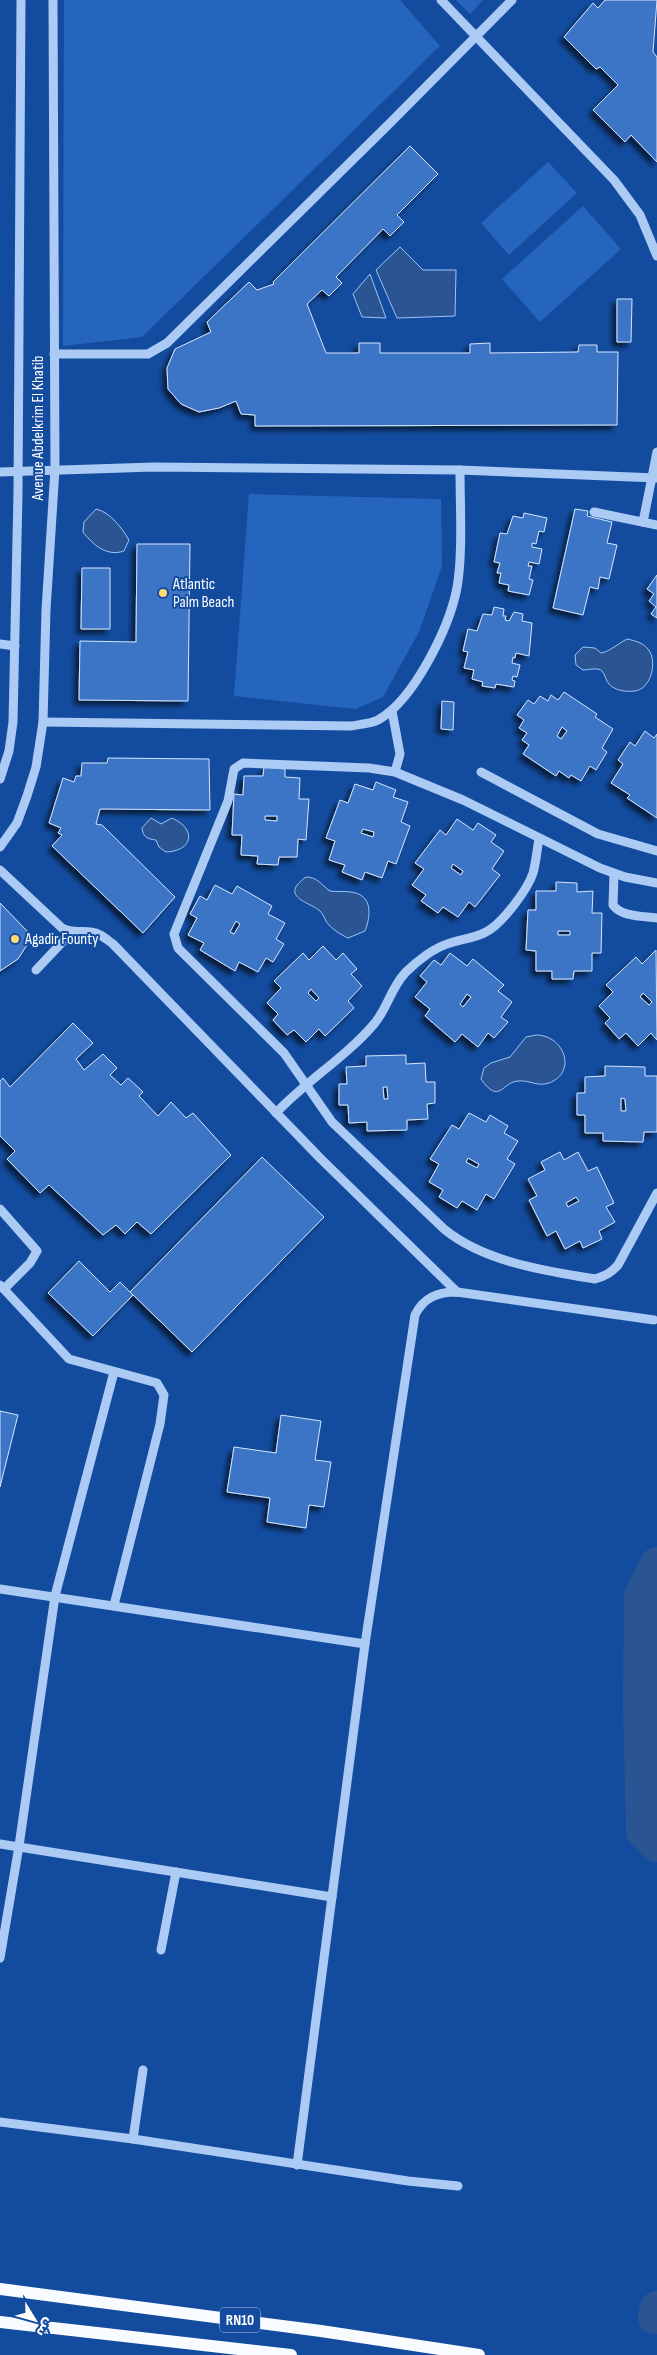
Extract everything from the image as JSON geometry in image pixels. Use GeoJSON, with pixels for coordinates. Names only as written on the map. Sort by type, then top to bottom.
{"type":"FeatureCollection","features":[{"type":"Feature","properties":{"kind":"main road","name":"RN10"},"geometry":{"type":"LineString","coordinates":[[0,2289],[321,2330],[479,2355]]}},
{"type":"Feature","properties":{"kind":"main road","name":"RN10"},"geometry":{"type":"LineString","coordinates":[[0,2322],[292,2355]]}},
{"type":"Feature","properties":{"kind":"street","name":"Avenue Abdelkrim El Khatib"},"geometry":{"type":"LineString","coordinates":[[0,779],[9,751],[13,722],[19,472],[21,0]]}},
{"type":"Feature","properties":{"kind":"street","name":"Avenue Abdelkrim El Khatib"},"geometry":{"type":"LineString","coordinates":[[0,847],[17,823],[27,796],[36,767],[43,722],[46,610],[55,469],[53,0]]}},
{"type":"Feature","properties":{"kind":"street"},"geometry":{"type":"LineString","coordinates":[[442,0],[614,180],[640,215],[657,256]]}},
{"type":"Feature","properties":{"kind":"street"},"geometry":{"type":"LineString","coordinates":[[54,354],[148,354],[167,343],[512,0]]}},
{"type":"Feature","properties":{"kind":"street"},"geometry":{"type":"LineString","coordinates":[[642,522],[654,477],[657,452]]}},
{"type":"Feature","properties":{"kind":"street"},"geometry":{"type":"LineString","coordinates":[[0,472],[164,467],[460,470],[654,477]]}},
{"type":"Feature","properties":{"kind":"street"},"geometry":{"type":"LineString","coordinates":[[43,722],[352,726],[376,721],[392,710],[405,697],[422,673],[440,636],[457,588],[460,470]]}},
{"type":"Feature","properties":{"kind":"street"},"geometry":{"type":"LineString","coordinates":[[594,512],[657,525]]}},
{"type":"Feature","properties":{"kind":"street"},"geometry":{"type":"LineString","coordinates":[[0,644],[15,646]]}},
{"type":"Feature","properties":{"kind":"street"},"geometry":{"type":"LineString","coordinates":[[392,710],[400,754],[395,772]]}},
{"type":"Feature","properties":{"kind":"street"},"geometry":{"type":"LineString","coordinates":[[657,884],[614,874],[456,798],[395,772],[368,768],[239,764],[234,772],[228,801],[176,927],[175,940],[178,948],[284,1053],[332,1122],[444,1230],[471,1246],[528,1267],[595,1279],[608,1274],[618,1265],[657,1193]]}},
{"type":"Feature","properties":{"kind":"street"},"geometry":{"type":"LineString","coordinates":[[481,772],[598,834],[657,851]]}},
{"type":"Feature","properties":{"kind":"street"},"geometry":{"type":"LineString","coordinates":[[276,1113],[290,1098],[308,1086],[375,1023],[406,972],[449,943],[464,940],[488,931],[501,920],[512,907],[533,874],[540,839]]}},
{"type":"Feature","properties":{"kind":"street"},"geometry":{"type":"LineString","coordinates":[[0,870],[62,928],[71,932],[90,932],[100,935],[113,944],[276,1113],[457,1292]]}},
{"type":"Feature","properties":{"kind":"street"},"geometry":{"type":"LineString","coordinates":[[614,874],[613,905],[615,909],[657,918]]}},
{"type":"Feature","properties":{"kind":"street"},"geometry":{"type":"LineString","coordinates":[[36,970],[71,932]]}},
{"type":"Feature","properties":{"kind":"street"},"geometry":{"type":"LineString","coordinates":[[0,1209],[37,1251],[30,1263],[2,1287],[70,1359],[157,1383],[164,1395],[160,1424],[114,1606]]}},
{"type":"Feature","properties":{"kind":"street"},"geometry":{"type":"LineString","coordinates":[[297,2164],[365,1644],[415,1315],[425,1300],[434,1295],[444,1292],[457,1292],[654,1320]]}},
{"type":"Feature","properties":{"kind":"street"},"geometry":{"type":"LineString","coordinates":[[0,1958],[20,1846],[55,1596],[114,1372]]}},
{"type":"Feature","properties":{"kind":"street"},"geometry":{"type":"LineString","coordinates":[[0,1589],[365,1644]]}},
{"type":"Feature","properties":{"kind":"street"},"geometry":{"type":"LineString","coordinates":[[0,1844],[332,1897]]}},
{"type":"Feature","properties":{"kind":"street"},"geometry":{"type":"LineString","coordinates":[[161,1950],[176,1872]]}},
{"type":"Feature","properties":{"kind":"street"},"geometry":{"type":"LineString","coordinates":[[133,2139],[143,2070]]}},
{"type":"Feature","properties":{"kind":"street"},"geometry":{"type":"LineString","coordinates":[[0,2122],[133,2139],[408,2182],[458,2186]]}},
{"type":"Feature","properties":{"kind":"shaded area"},"geometry":{"type":"Polygon","coordinates":[[[64,0],[400,0],[440,46],[142,337],[63,346],[64,0]]]}},
{"type":"Feature","properties":{"kind":"shaded area"},"geometry":{"type":"Polygon","coordinates":[[[456,0],[483,0],[470,14],[456,0]]]}},
{"type":"Feature","properties":{"kind":"shaded area"},"geometry":{"type":"Polygon","coordinates":[[[548,162],[577,193],[509,255],[481,223],[548,162]]]}},
{"type":"Feature","properties":{"kind":"shaded area"},"geometry":{"type":"Polygon","coordinates":[[[583,206],[621,249],[540,322],[502,279],[583,206]]]}},
{"type":"Feature","properties":{"kind":"shaded area"},"geometry":{"type":"Polygon","coordinates":[[[400,247],[423,270],[456,270],[455,316],[397,318],[376,270],[400,247]]]}},
{"type":"Feature","properties":{"kind":"shaded area"},"geometry":{"type":"Polygon","coordinates":[[[370,274],[386,318],[362,317],[353,294],[370,274]]]}},
{"type":"Feature","properties":{"kind":"shaded area"},"geometry":{"type":"Polygon","coordinates":[[[249,494],[441,499],[442,566],[419,632],[383,697],[356,709],[234,696],[249,494]]]}},
{"type":"Feature","properties":{"kind":"shaded area"},"geometry":{"type":"Polygon","coordinates":[[[96,509],[111,517],[126,535],[129,540],[124,551],[112,552],[101,549],[83,532],[84,522],[96,509]]]}},
{"type":"Feature","properties":{"kind":"shaded area"},"geometry":{"type":"Polygon","coordinates":[[[627,639],[643,644],[652,657],[651,676],[645,686],[640,689],[635,691],[618,690],[609,684],[600,670],[583,670],[576,665],[575,655],[583,647],[595,648],[601,653],[627,639]]]}},
{"type":"Feature","properties":{"kind":"shaded area"},"geometry":{"type":"Polygon","coordinates":[[[151,818],[161,824],[172,818],[180,823],[188,833],[186,844],[175,851],[166,852],[159,847],[156,840],[150,839],[143,834],[142,828],[151,818]]]}},
{"type":"Feature","properties":{"kind":"shaded area"},"geometry":{"type":"Polygon","coordinates":[[[306,877],[316,880],[330,891],[351,892],[363,897],[367,901],[369,912],[365,931],[348,938],[330,926],[320,911],[299,898],[295,894],[295,889],[306,877]]]}},
{"type":"Feature","properties":{"kind":"shaded area"},"geometry":{"type":"Polygon","coordinates":[[[536,1035],[554,1041],[560,1047],[565,1063],[563,1071],[558,1078],[545,1084],[523,1081],[513,1082],[497,1091],[487,1087],[481,1079],[484,1068],[491,1063],[510,1057],[526,1037],[536,1035]]]}},
{"type":"Feature","properties":{"kind":"building"},"geometry":{"type":"Polygon","coordinates":[[[605,0],[657,0],[653,52],[657,57],[657,162],[631,135],[625,142],[593,110],[618,85],[600,67],[596,69],[564,37],[593,3],[598,8],[605,0]]]}},
{"type":"Feature","properties":{"kind":"building"},"geometry":{"type":"Polygon","coordinates":[[[410,146],[438,174],[397,215],[404,222],[390,236],[383,229],[336,277],[342,283],[329,296],[322,290],[307,304],[326,353],[359,353],[359,343],[380,343],[380,353],[470,353],[470,344],[490,343],[490,353],[578,352],[579,345],[597,345],[597,352],[618,352],[617,425],[255,426],[255,415],[241,414],[236,401],[219,408],[199,412],[181,404],[168,389],[167,368],[175,349],[211,332],[207,322],[249,282],[257,290],[274,284],[273,282],[410,146]]]}},
{"type":"Feature","properties":{"kind":"building"},"geometry":{"type":"Polygon","coordinates":[[[617,299],[632,299],[631,342],[617,342],[617,299]]]}},
{"type":"Feature","properties":{"kind":"building"},"geometry":{"type":"Polygon","coordinates":[[[575,509],[588,511],[587,516],[612,522],[607,543],[617,545],[609,579],[600,577],[598,589],[590,587],[583,615],[553,608],[575,509]]]}},
{"type":"Feature","properties":{"kind":"building"},"geometry":{"type":"Polygon","coordinates":[[[524,513],[547,518],[544,532],[539,531],[536,544],[532,543],[532,547],[542,549],[539,564],[529,562],[528,566],[532,566],[529,579],[533,580],[529,595],[508,591],[509,585],[499,583],[501,573],[497,573],[500,563],[494,562],[500,533],[507,534],[513,516],[523,518],[524,513]]]}},
{"type":"Feature","properties":{"kind":"building","name":"Atlantic Palm Beach"},"geometry":{"type":"Polygon","coordinates":[[[137,544],[190,544],[188,701],[79,700],[80,641],[136,642],[137,544]]]}},
{"type":"Feature","properties":{"kind":"building"},"geometry":{"type":"Polygon","coordinates":[[[82,568],[110,568],[110,629],[81,629],[82,568]]]}},
{"type":"Feature","properties":{"kind":"building"},"geometry":{"type":"Polygon","coordinates":[[[657,575],[657,618],[651,614],[656,607],[649,601],[654,594],[647,589],[657,575]]]}},
{"type":"Feature","properties":{"kind":"building"},"geometry":{"type":"Polygon","coordinates":[[[494,607],[504,609],[503,616],[506,616],[505,620],[509,621],[514,612],[523,614],[522,621],[532,623],[529,656],[516,653],[515,658],[513,657],[512,663],[520,665],[517,677],[513,676],[512,680],[515,681],[514,687],[496,684],[495,688],[482,686],[483,682],[472,679],[474,670],[464,668],[468,652],[463,651],[468,629],[477,631],[483,614],[492,615],[494,607]]]}},
{"type":"Feature","properties":{"kind":"building"},"geometry":{"type":"Polygon","coordinates":[[[564,692],[597,714],[595,717],[613,729],[602,748],[607,752],[596,770],[590,766],[581,781],[571,775],[569,778],[559,771],[556,776],[523,754],[529,745],[522,740],[527,733],[519,728],[524,720],[517,715],[528,700],[534,704],[540,696],[548,701],[551,695],[558,700],[564,692]],[[562,727],[557,736],[561,739],[567,731],[562,727]]]}},
{"type":"Feature","properties":{"kind":"building"},"geometry":{"type":"Polygon","coordinates":[[[442,701],[454,702],[453,730],[441,729],[442,701]]]}},
{"type":"Feature","properties":{"kind":"building"},"geometry":{"type":"Polygon","coordinates":[[[645,731],[654,738],[657,734],[657,818],[627,798],[630,795],[611,783],[623,764],[618,760],[630,742],[635,746],[645,731]]]}},
{"type":"Feature","properties":{"kind":"building"},"geometry":{"type":"Polygon","coordinates":[[[108,758],[209,759],[210,810],[100,809],[96,824],[102,825],[175,897],[143,933],[52,846],[62,835],[58,833],[61,828],[49,823],[63,778],[74,782],[76,776],[81,776],[82,763],[107,763],[108,758]]]}},
{"type":"Feature","properties":{"kind":"building"},"geometry":{"type":"Polygon","coordinates":[[[264,767],[285,769],[285,777],[300,778],[299,799],[309,799],[306,840],[298,839],[297,857],[279,857],[278,865],[257,864],[258,856],[241,855],[242,835],[232,835],[234,794],[243,795],[244,776],[263,776],[264,767]],[[265,816],[265,820],[277,821],[277,816],[265,816]]]}},
{"type":"Feature","properties":{"kind":"building"},"geometry":{"type":"Polygon","coordinates":[[[376,782],[396,790],[393,797],[408,802],[401,822],[410,826],[396,864],[388,861],[382,878],[365,872],[362,880],[342,872],[345,865],[329,860],[335,841],[326,838],[340,800],[348,803],[355,784],[373,790],[376,782]],[[363,829],[361,833],[373,837],[374,832],[363,829]]]}},
{"type":"Feature","properties":{"kind":"building"},"geometry":{"type":"Polygon","coordinates":[[[457,819],[473,830],[478,823],[496,835],[491,842],[504,851],[492,869],[500,875],[475,907],[469,902],[458,917],[443,907],[438,913],[421,901],[426,895],[412,885],[424,869],[415,863],[440,830],[446,835],[457,819]],[[453,864],[451,868],[461,875],[463,871],[453,864]]]}},
{"type":"Feature","properties":{"kind":"building"},"geometry":{"type":"Polygon","coordinates":[[[556,882],[577,883],[577,892],[593,891],[592,913],[602,913],[601,953],[592,953],[592,971],[574,971],[573,979],[552,979],[552,971],[536,971],[536,951],[526,950],[528,910],[536,910],[536,891],[556,891],[556,882]],[[558,931],[558,935],[570,935],[570,931],[558,931]]]}},
{"type":"Feature","properties":{"kind":"building"},"geometry":{"type":"Polygon","coordinates":[[[215,885],[232,894],[237,886],[272,906],[268,914],[285,923],[276,939],[284,944],[273,962],[266,958],[258,972],[239,962],[235,971],[200,950],[204,943],[188,935],[197,918],[190,914],[200,896],[207,900],[215,885]],[[236,921],[230,932],[234,934],[240,924],[236,921]]]}},
{"type":"Feature","properties":{"kind":"building","name":"Agadir Founty"},"geometry":{"type":"Polygon","coordinates":[[[0,903],[28,932],[30,937],[29,942],[18,959],[0,971],[0,903]]]}},
{"type":"Feature","properties":{"kind":"building"},"geometry":{"type":"Polygon","coordinates":[[[323,946],[336,960],[343,953],[357,969],[351,974],[362,986],[348,1001],[354,1008],[325,1036],[319,1029],[306,1042],[294,1030],[287,1035],[273,1020],[278,1014],[267,1003],[281,988],[274,981],[303,953],[309,960],[323,946]],[[311,989],[308,993],[316,1001],[319,998],[311,989]]]}},
{"type":"Feature","properties":{"kind":"building"},"geometry":{"type":"Polygon","coordinates":[[[656,950],[657,1040],[651,1033],[638,1046],[626,1033],[619,1039],[605,1023],[610,1018],[599,1006],[613,992],[606,985],[636,957],[642,964],[656,950]],[[643,993],[640,997],[649,1005],[652,1002],[643,993]]]}},
{"type":"Feature","properties":{"kind":"building"},"geometry":{"type":"Polygon","coordinates":[[[450,953],[467,966],[473,959],[504,985],[498,991],[512,1002],[501,1017],[508,1022],[494,1038],[488,1033],[478,1047],[462,1034],[455,1042],[425,1016],[430,1009],[415,997],[427,982],[420,976],[434,960],[441,965],[450,953]],[[467,994],[460,1004],[463,1007],[471,997],[467,994]]]}},
{"type":"Feature","properties":{"kind":"building"},"geometry":{"type":"Polygon","coordinates":[[[73,1023],[93,1043],[76,1059],[84,1070],[103,1054],[117,1068],[110,1075],[121,1085],[128,1078],[143,1092],[139,1096],[158,1116],[171,1102],[186,1118],[193,1113],[231,1155],[151,1234],[137,1222],[125,1234],[116,1225],[103,1235],[49,1185],[40,1193],[7,1159],[15,1151],[0,1136],[0,1081],[3,1078],[10,1087],[73,1023]]]}},
{"type":"Feature","properties":{"kind":"building"},"geometry":{"type":"Polygon","coordinates":[[[406,1055],[406,1064],[425,1063],[426,1082],[435,1082],[435,1103],[427,1104],[428,1119],[407,1120],[407,1130],[367,1131],[367,1122],[349,1123],[348,1105],[339,1105],[339,1084],[347,1084],[346,1067],[366,1066],[366,1056],[406,1055]],[[383,1087],[384,1099],[388,1099],[387,1087],[383,1087]]]}},
{"type":"Feature","properties":{"kind":"building"},"geometry":{"type":"Polygon","coordinates":[[[605,1066],[645,1067],[645,1076],[657,1076],[657,1132],[644,1132],[643,1142],[603,1141],[603,1133],[585,1133],[585,1115],[577,1115],[577,1093],[585,1093],[585,1077],[605,1076],[605,1066]],[[621,1098],[621,1111],[626,1111],[625,1099],[621,1098]]]}},
{"type":"Feature","properties":{"kind":"building"},"geometry":{"type":"Polygon","coordinates":[[[469,1113],[486,1122],[490,1115],[508,1126],[504,1133],[518,1141],[507,1159],[515,1164],[494,1199],[486,1194],[477,1210],[462,1201],[457,1208],[439,1197],[443,1190],[429,1182],[439,1164],[430,1159],[452,1125],[459,1129],[469,1113]],[[468,1158],[466,1162],[477,1168],[479,1164],[468,1158]]]}},
{"type":"Feature","properties":{"kind":"building"},"geometry":{"type":"Polygon","coordinates":[[[560,1152],[564,1160],[578,1152],[588,1171],[597,1167],[614,1203],[606,1207],[615,1222],[599,1231],[602,1239],[583,1248],[580,1241],[565,1249],[556,1231],[547,1236],[529,1200],[537,1196],[528,1179],[545,1170],[541,1162],[560,1152]],[[576,1197],[566,1203],[568,1207],[579,1201],[576,1197]]]}},
{"type":"Feature","properties":{"kind":"building"},"geometry":{"type":"Polygon","coordinates":[[[262,1157],[324,1217],[192,1352],[130,1292],[262,1157]]]}},
{"type":"Feature","properties":{"kind":"building"},"geometry":{"type":"Polygon","coordinates":[[[79,1261],[110,1292],[120,1282],[133,1295],[93,1336],[48,1293],[79,1261]]]}},
{"type":"Feature","properties":{"kind":"building"},"geometry":{"type":"Polygon","coordinates":[[[0,1411],[18,1415],[0,1487],[0,1411]]]}},
{"type":"Feature","properties":{"kind":"building"},"geometry":{"type":"Polygon","coordinates":[[[281,1415],[321,1421],[315,1460],[331,1462],[324,1507],[309,1505],[306,1528],[267,1522],[270,1498],[227,1492],[234,1447],[276,1453],[281,1415]]]}},
{"type":"Feature","properties":{"kind":"waterway"},"geometry":{"type":"LineString","coordinates":[[657,1564],[641,1595],[640,1704],[643,1832],[657,1845]]}},
{"type":"Feature","properties":{"kind":"waterway"},"geometry":{"type":"LineString","coordinates":[[655,2317],[657,2308]]}},
{"type":"Feature","properties":{"kind":"place","name":"Atlantic Palm Beach"},"geometry":{"type":"Point","coordinates":[163,593]}},
{"type":"Feature","properties":{"kind":"place","name":"Agadir Founty"},"geometry":{"type":"Point","coordinates":[15,939]}}]}
